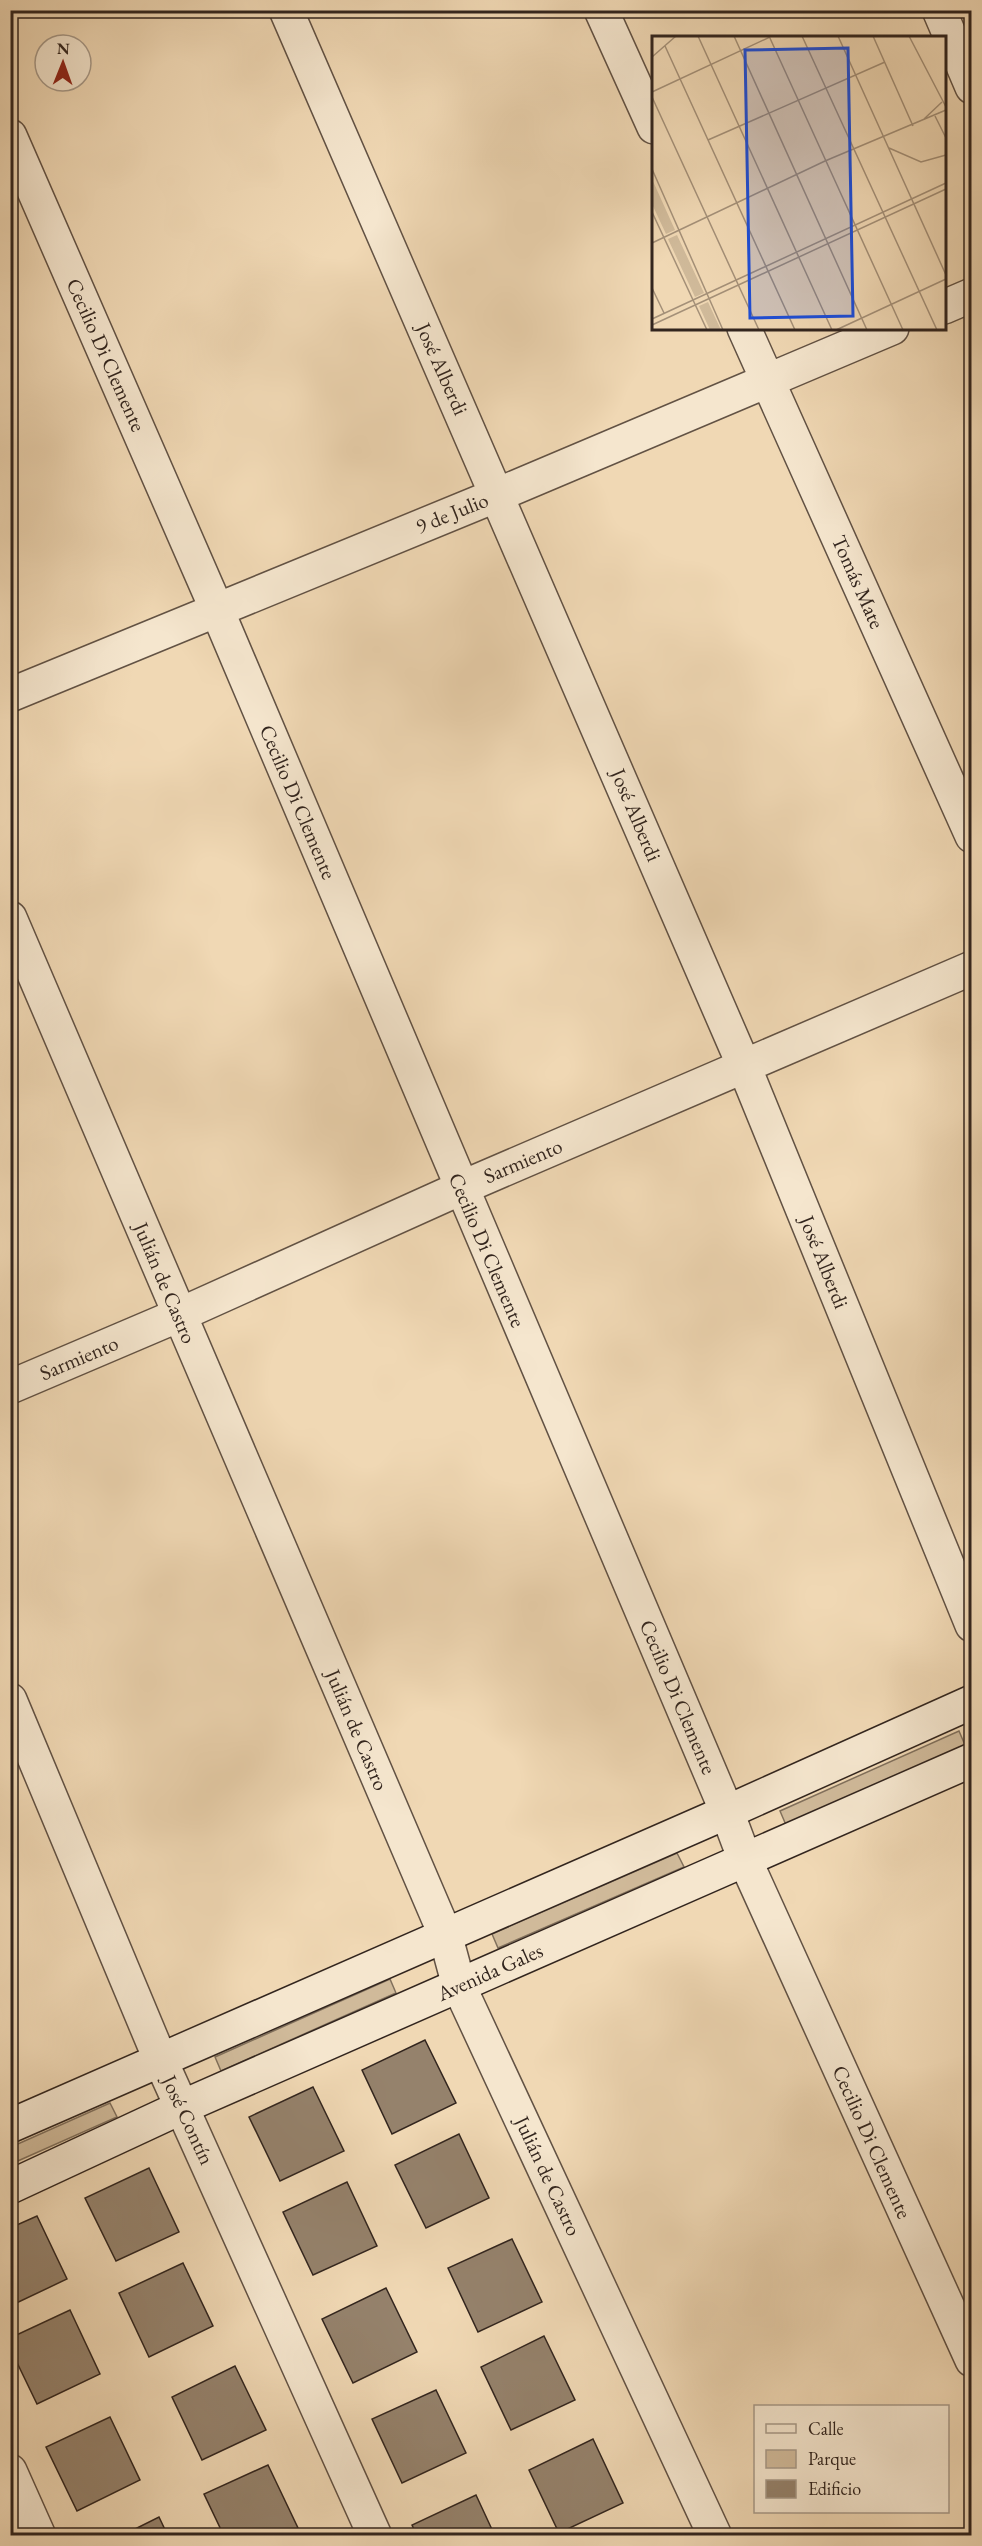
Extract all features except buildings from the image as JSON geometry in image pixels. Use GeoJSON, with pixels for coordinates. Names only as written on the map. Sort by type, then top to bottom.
{"type":"FeatureCollection","features":[{"type":"Feature","properties":{"kind":"street","name":"José Alberdi"},"geometry":{"type":"LineString","coordinates":[[286,10],[744,1066],[972,1625]]}},
{"type":"Feature","properties":{"kind":"street"},"geometry":{"type":"LineString","coordinates":[[601,10],[652,123]]}},
{"type":"Feature","properties":{"kind":"street"},"geometry":{"type":"LineString","coordinates":[[939,10],[972,87]]}},
{"type":"Feature","properties":{"kind":"street","name":"Cecilio Di Clemente"},"geometry":{"type":"LineString","coordinates":[[10,136],[217,610],[727,1812],[745,1860],[972,2360]]}},
{"type":"Feature","properties":{"kind":"street"},"geometry":{"type":"LineString","coordinates":[[946,307],[972,295]]}},
{"type":"Feature","properties":{"kind":"street","name":"Tomás Mate"},"geometry":{"type":"LineString","coordinates":[[745,330],[972,836]]}},
{"type":"Feature","properties":{"kind":"street","name":"9 de Julio"},"geometry":{"type":"LineString","coordinates":[[10,695],[497,495],[887,330]]}},
{"type":"Feature","properties":{"kind":"street","name":"Julián de Castro"},"geometry":{"type":"LineString","coordinates":[[10,918],[445,1934],[459,1986],[715,2535]]}},
{"type":"Feature","properties":{"kind":"street","name":"Sarmiento"},"geometry":{"type":"LineString","coordinates":[[10,1387],[179,1315],[461,1188],[972,968]]}},
{"type":"Feature","properties":{"kind":"street","name":"José Contín"},"geometry":{"type":"LineString","coordinates":[[10,1700],[160,2059],[375,2535]]}},
{"type":"Feature","properties":{"kind":"street"},"geometry":{"type":"LineString","coordinates":[[10,2126],[727,1812],[972,1702]]}},
{"type":"Feature","properties":{"kind":"street","name":"Avenida Gales"},"geometry":{"type":"LineString","coordinates":[[10,2187],[183,2107],[972,1760]]}},
{"type":"Feature","properties":{"kind":"street"},"geometry":{"type":"LineString","coordinates":[[10,2471],[39,2535]]}},
{"type":"Feature","properties":{"kind":"green space"},"geometry":{"type":"Polygon","coordinates":[[[959,1731],[965,1745],[786,1825],[780,1811],[959,1731]]]}},
{"type":"Feature","properties":{"kind":"green space"},"geometry":{"type":"Polygon","coordinates":[[[677,1853],[684,1867],[498,1948],[492,1934],[677,1853]]]}},
{"type":"Feature","properties":{"kind":"green space"},"geometry":{"type":"Polygon","coordinates":[[[390,1979],[396,1993],[221,2071],[215,2057],[390,1979]]]}},
{"type":"Feature","properties":{"kind":"green space"},"geometry":{"type":"Polygon","coordinates":[[[110,2103],[117,2117],[11,2164],[11,2147],[110,2103]]]}}]}
